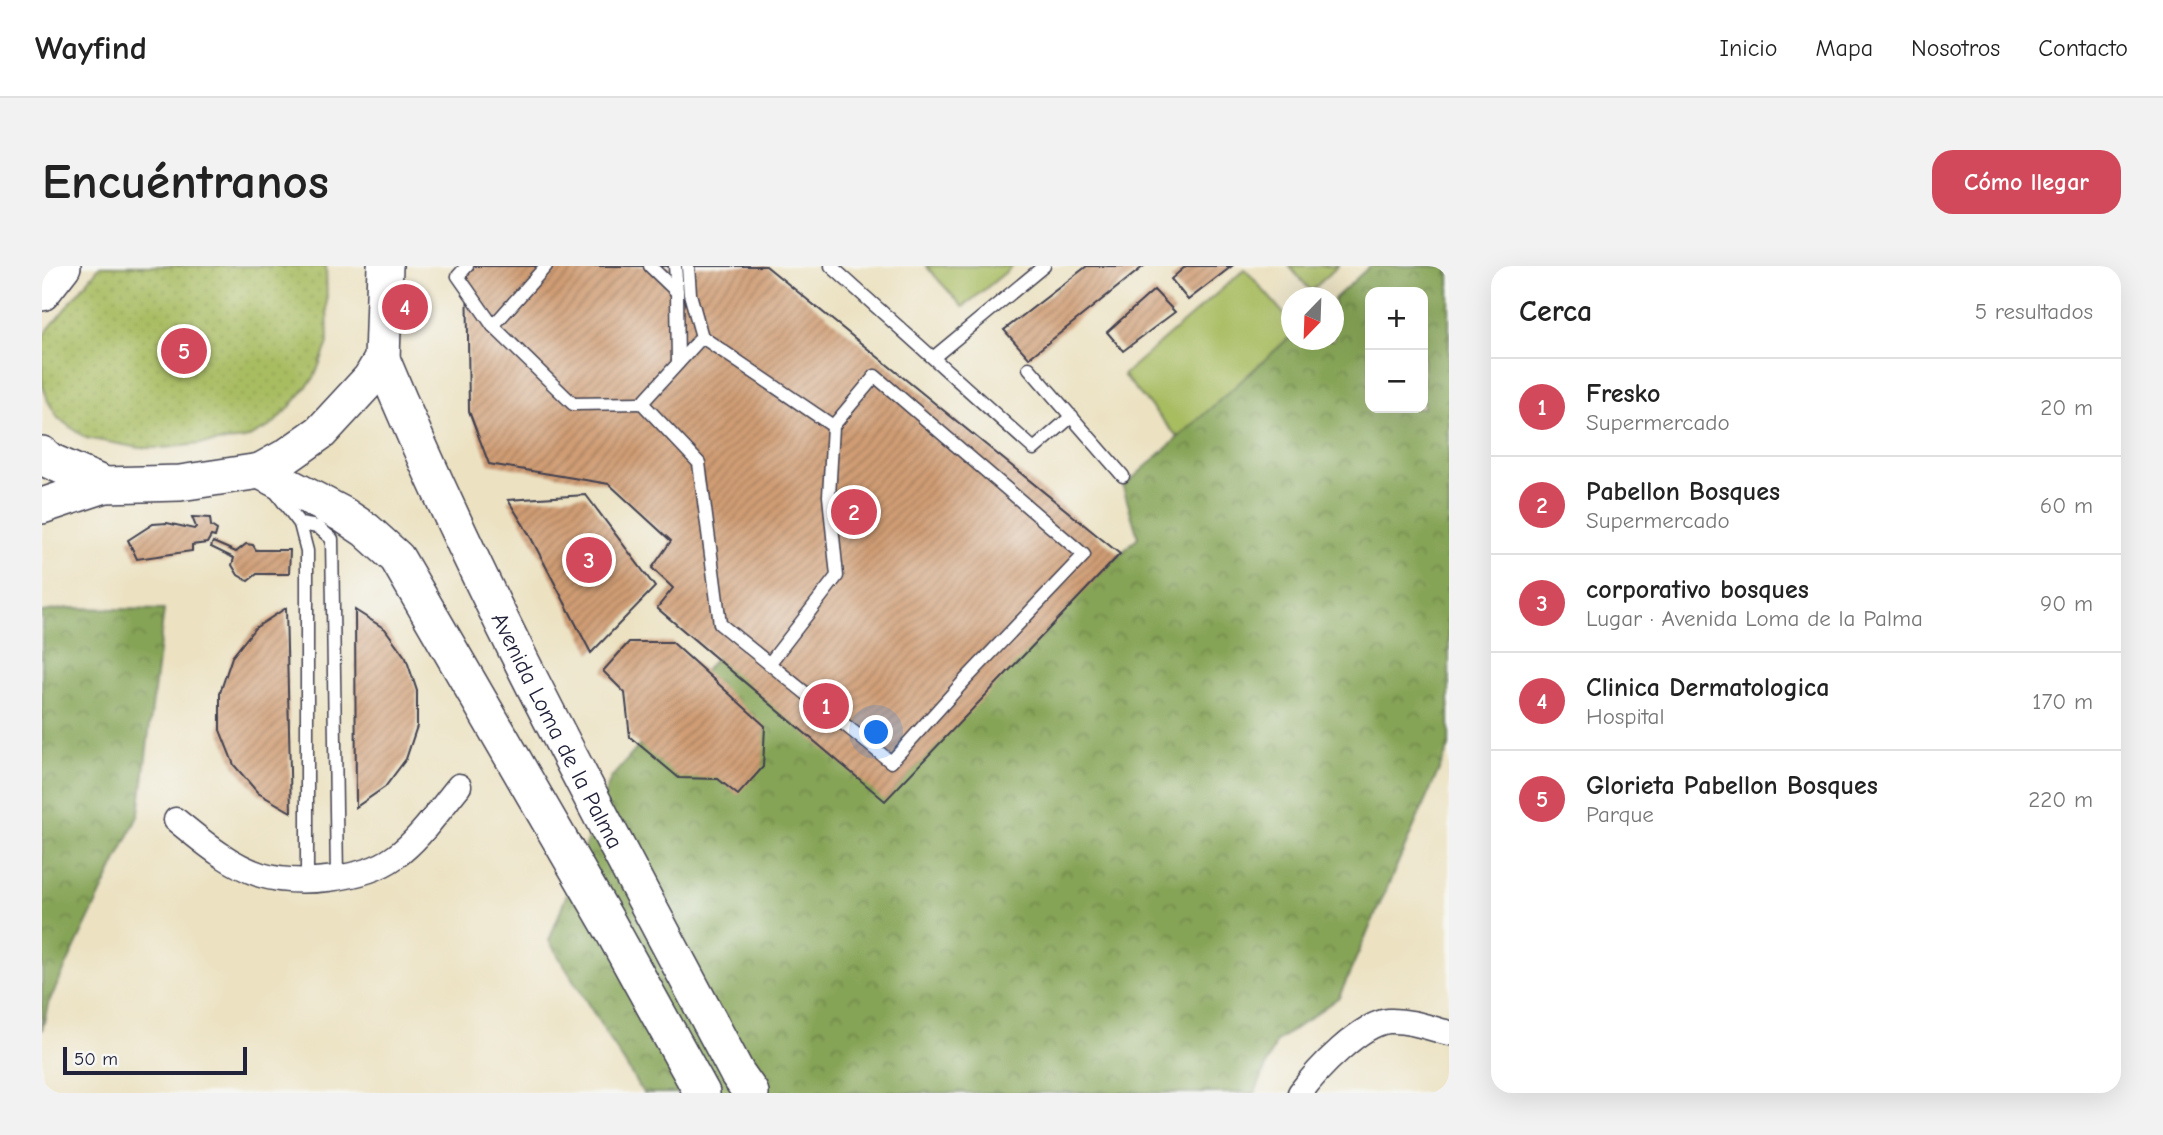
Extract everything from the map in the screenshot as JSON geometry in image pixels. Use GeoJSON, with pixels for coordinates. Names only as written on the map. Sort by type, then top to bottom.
{"type":"FeatureCollection","features":[{"type":"Feature","properties":{"kind":"main road"},"geometry":{"type":"LineString","coordinates":[[42,293],[63,266]]}},
{"type":"Feature","properties":{"kind":"main road"},"geometry":{"type":"LineString","coordinates":[[42,506],[105,485],[180,483],[260,471],[287,456],[321,432],[370,379],[382,359],[385,266]]}},
{"type":"Feature","properties":{"kind":"main road","name":"Avenida Loma de la Palma"},"geometry":{"type":"LineString","coordinates":[[382,359],[423,457],[558,736],[737,1073],[751,1093]]}},
{"type":"Feature","properties":{"kind":"main road"},"geometry":{"type":"LineString","coordinates":[[42,454],[50,461],[105,485]]}},
{"type":"Feature","properties":{"kind":"main road","name":"Avenida Loma de la Palma"},"geometry":{"type":"LineString","coordinates":[[260,471],[342,514],[366,530],[397,558],[607,921],[702,1093]]}},
{"type":"Feature","properties":{"kind":"street"},"geometry":{"type":"LineString","coordinates":[[176,820],[218,853],[261,875],[307,881],[351,876],[394,858],[428,824],[459,786]]}},
{"type":"Feature","properties":{"kind":"street"},"geometry":{"type":"LineString","coordinates":[[1300,1093],[1331,1056],[1385,1021],[1449,1033]]}},
{"type":"Feature","properties":{"kind":"lane"},"geometry":{"type":"LineString","coordinates":[[467,266],[458,276],[493,326],[573,404],[642,403],[702,337]]}},
{"type":"Feature","properties":{"kind":"lane"},"geometry":{"type":"LineString","coordinates":[[493,326],[546,266]]}},
{"type":"Feature","properties":{"kind":"lane"},"geometry":{"type":"LineString","coordinates":[[650,266],[677,292]]}},
{"type":"Feature","properties":{"kind":"lane"},"geometry":{"type":"LineString","coordinates":[[675,266],[678,363]]}},
{"type":"Feature","properties":{"kind":"lane"},"geometry":{"type":"LineString","coordinates":[[688,266],[690,294],[702,337],[833,426]]}},
{"type":"Feature","properties":{"kind":"lane"},"geometry":{"type":"LineString","coordinates":[[831,266],[1034,449],[1072,416]]}},
{"type":"Feature","properties":{"kind":"lane"},"geometry":{"type":"LineString","coordinates":[[934,357],[1044,266]]}},
{"type":"Feature","properties":{"kind":"lane"},"geometry":{"type":"LineString","coordinates":[[1028,368],[1123,476]]}},
{"type":"Feature","properties":{"kind":"lane"},"geometry":{"type":"LineString","coordinates":[[642,403],[699,463],[720,624],[769,664],[891,762],[1084,555],[875,376],[833,426],[829,495],[837,576],[769,664]]}},
{"type":"Feature","properties":{"kind":"lane"},"geometry":{"type":"LineString","coordinates":[[260,471],[300,524],[307,551],[307,881]]}},
{"type":"Feature","properties":{"kind":"lane"},"geometry":{"type":"LineString","coordinates":[[300,524],[318,527],[332,539],[337,877]]}},
{"type":"Feature","properties":{"kind":"green space"},"geometry":{"type":"Polygon","coordinates":[[[100,266],[326,266],[328,343],[314,378],[271,426],[245,439],[140,448],[86,438],[58,418],[48,401],[42,382],[42,337],[100,266]]]}},
{"type":"Feature","properties":{"kind":"green space"},"geometry":{"type":"Polygon","coordinates":[[[926,266],[1011,266],[1012,267],[963,307],[926,266]]]}},
{"type":"Feature","properties":{"kind":"green space"},"geometry":{"type":"Polygon","coordinates":[[[1289,266],[1338,266],[1315,287],[1307,287],[1289,266]]]}},
{"type":"Feature","properties":{"kind":"green space"},"geometry":{"type":"Polygon","coordinates":[[[1370,266],[1449,266],[1449,747],[1339,997],[1276,1042],[1255,1093],[643,1093],[549,941],[611,778],[716,658],[897,774],[1138,537],[1123,487],[1281,345],[1281,350],[1344,350],[1344,290],[1370,266]]]}},
{"type":"Feature","properties":{"kind":"green space"},"geometry":{"type":"Polygon","coordinates":[[[1245,269],[1281,310],[1283,350],[1191,452],[1123,375],[1245,269]]]}},
{"type":"Feature","properties":{"kind":"green space"},"geometry":{"type":"Polygon","coordinates":[[[68,608],[164,610],[139,814],[48,1004],[42,1031],[42,612],[68,608]]]}},
{"type":"Feature","properties":{"kind":"building"},"geometry":{"type":"Polygon","coordinates":[[[467,266],[766,266],[1120,554],[885,801],[657,608],[673,588],[652,568],[671,541],[609,484],[489,464],[469,411],[467,266]]]}},
{"type":"Feature","properties":{"kind":"building"},"geometry":{"type":"Polygon","coordinates":[[[1087,266],[1144,266],[1029,358],[1004,330],[1087,266]]]}},
{"type":"Feature","properties":{"kind":"building"},"geometry":{"type":"Polygon","coordinates":[[[1186,266],[1232,266],[1188,300],[1171,279],[1186,266]]]}},
{"type":"Feature","properties":{"kind":"building"},"geometry":{"type":"Polygon","coordinates":[[[1154,290],[1175,312],[1123,351],[1107,332],[1154,290]]]}},
{"type":"Feature","properties":{"kind":"building"},"geometry":{"type":"Polygon","coordinates":[[[586,495],[655,587],[591,653],[529,534],[508,500],[586,495]]]}},
{"type":"Feature","properties":{"kind":"building"},"geometry":{"type":"Polygon","coordinates":[[[192,517],[210,518],[211,526],[217,530],[215,537],[211,536],[207,543],[192,545],[192,551],[137,559],[128,540],[153,524],[167,523],[194,529],[196,527],[192,517]]]}},
{"type":"Feature","properties":{"kind":"building"},"geometry":{"type":"Polygon","coordinates":[[[213,542],[236,552],[246,544],[253,545],[256,550],[290,550],[289,574],[257,574],[248,581],[238,575],[232,565],[234,558],[211,547],[213,542]]]}},
{"type":"Feature","properties":{"kind":"building"},"geometry":{"type":"Polygon","coordinates":[[[286,608],[291,812],[258,793],[234,765],[220,730],[220,693],[232,657],[255,628],[286,608]]]}},
{"type":"Feature","properties":{"kind":"building"},"geometry":{"type":"Polygon","coordinates":[[[355,610],[385,629],[406,658],[417,691],[417,726],[406,759],[385,787],[356,807],[355,610]]]}},
{"type":"Feature","properties":{"kind":"building"},"geometry":{"type":"Polygon","coordinates":[[[629,642],[672,642],[765,726],[763,767],[738,795],[718,779],[679,778],[630,737],[625,693],[603,671],[629,642]]]}},
{"type":"Feature","properties":{"kind":"place","name":"Clinica Dermatologica"},"geometry":{"type":"Point","coordinates":[405,307]}},
{"type":"Feature","properties":{"kind":"place","name":"Glorieta Pabellon Bosques"},"geometry":{"type":"Point","coordinates":[184,351]}},
{"type":"Feature","properties":{"kind":"place","name":"Pabellon Bosques"},"geometry":{"type":"Point","coordinates":[854,512]}},
{"type":"Feature","properties":{"kind":"place","name":"corporativo bosques"},"geometry":{"type":"Point","coordinates":[589,560]}},
{"type":"Feature","properties":{"kind":"place","name":"Fresko"},"geometry":{"type":"Point","coordinates":[826,706]}}]}
